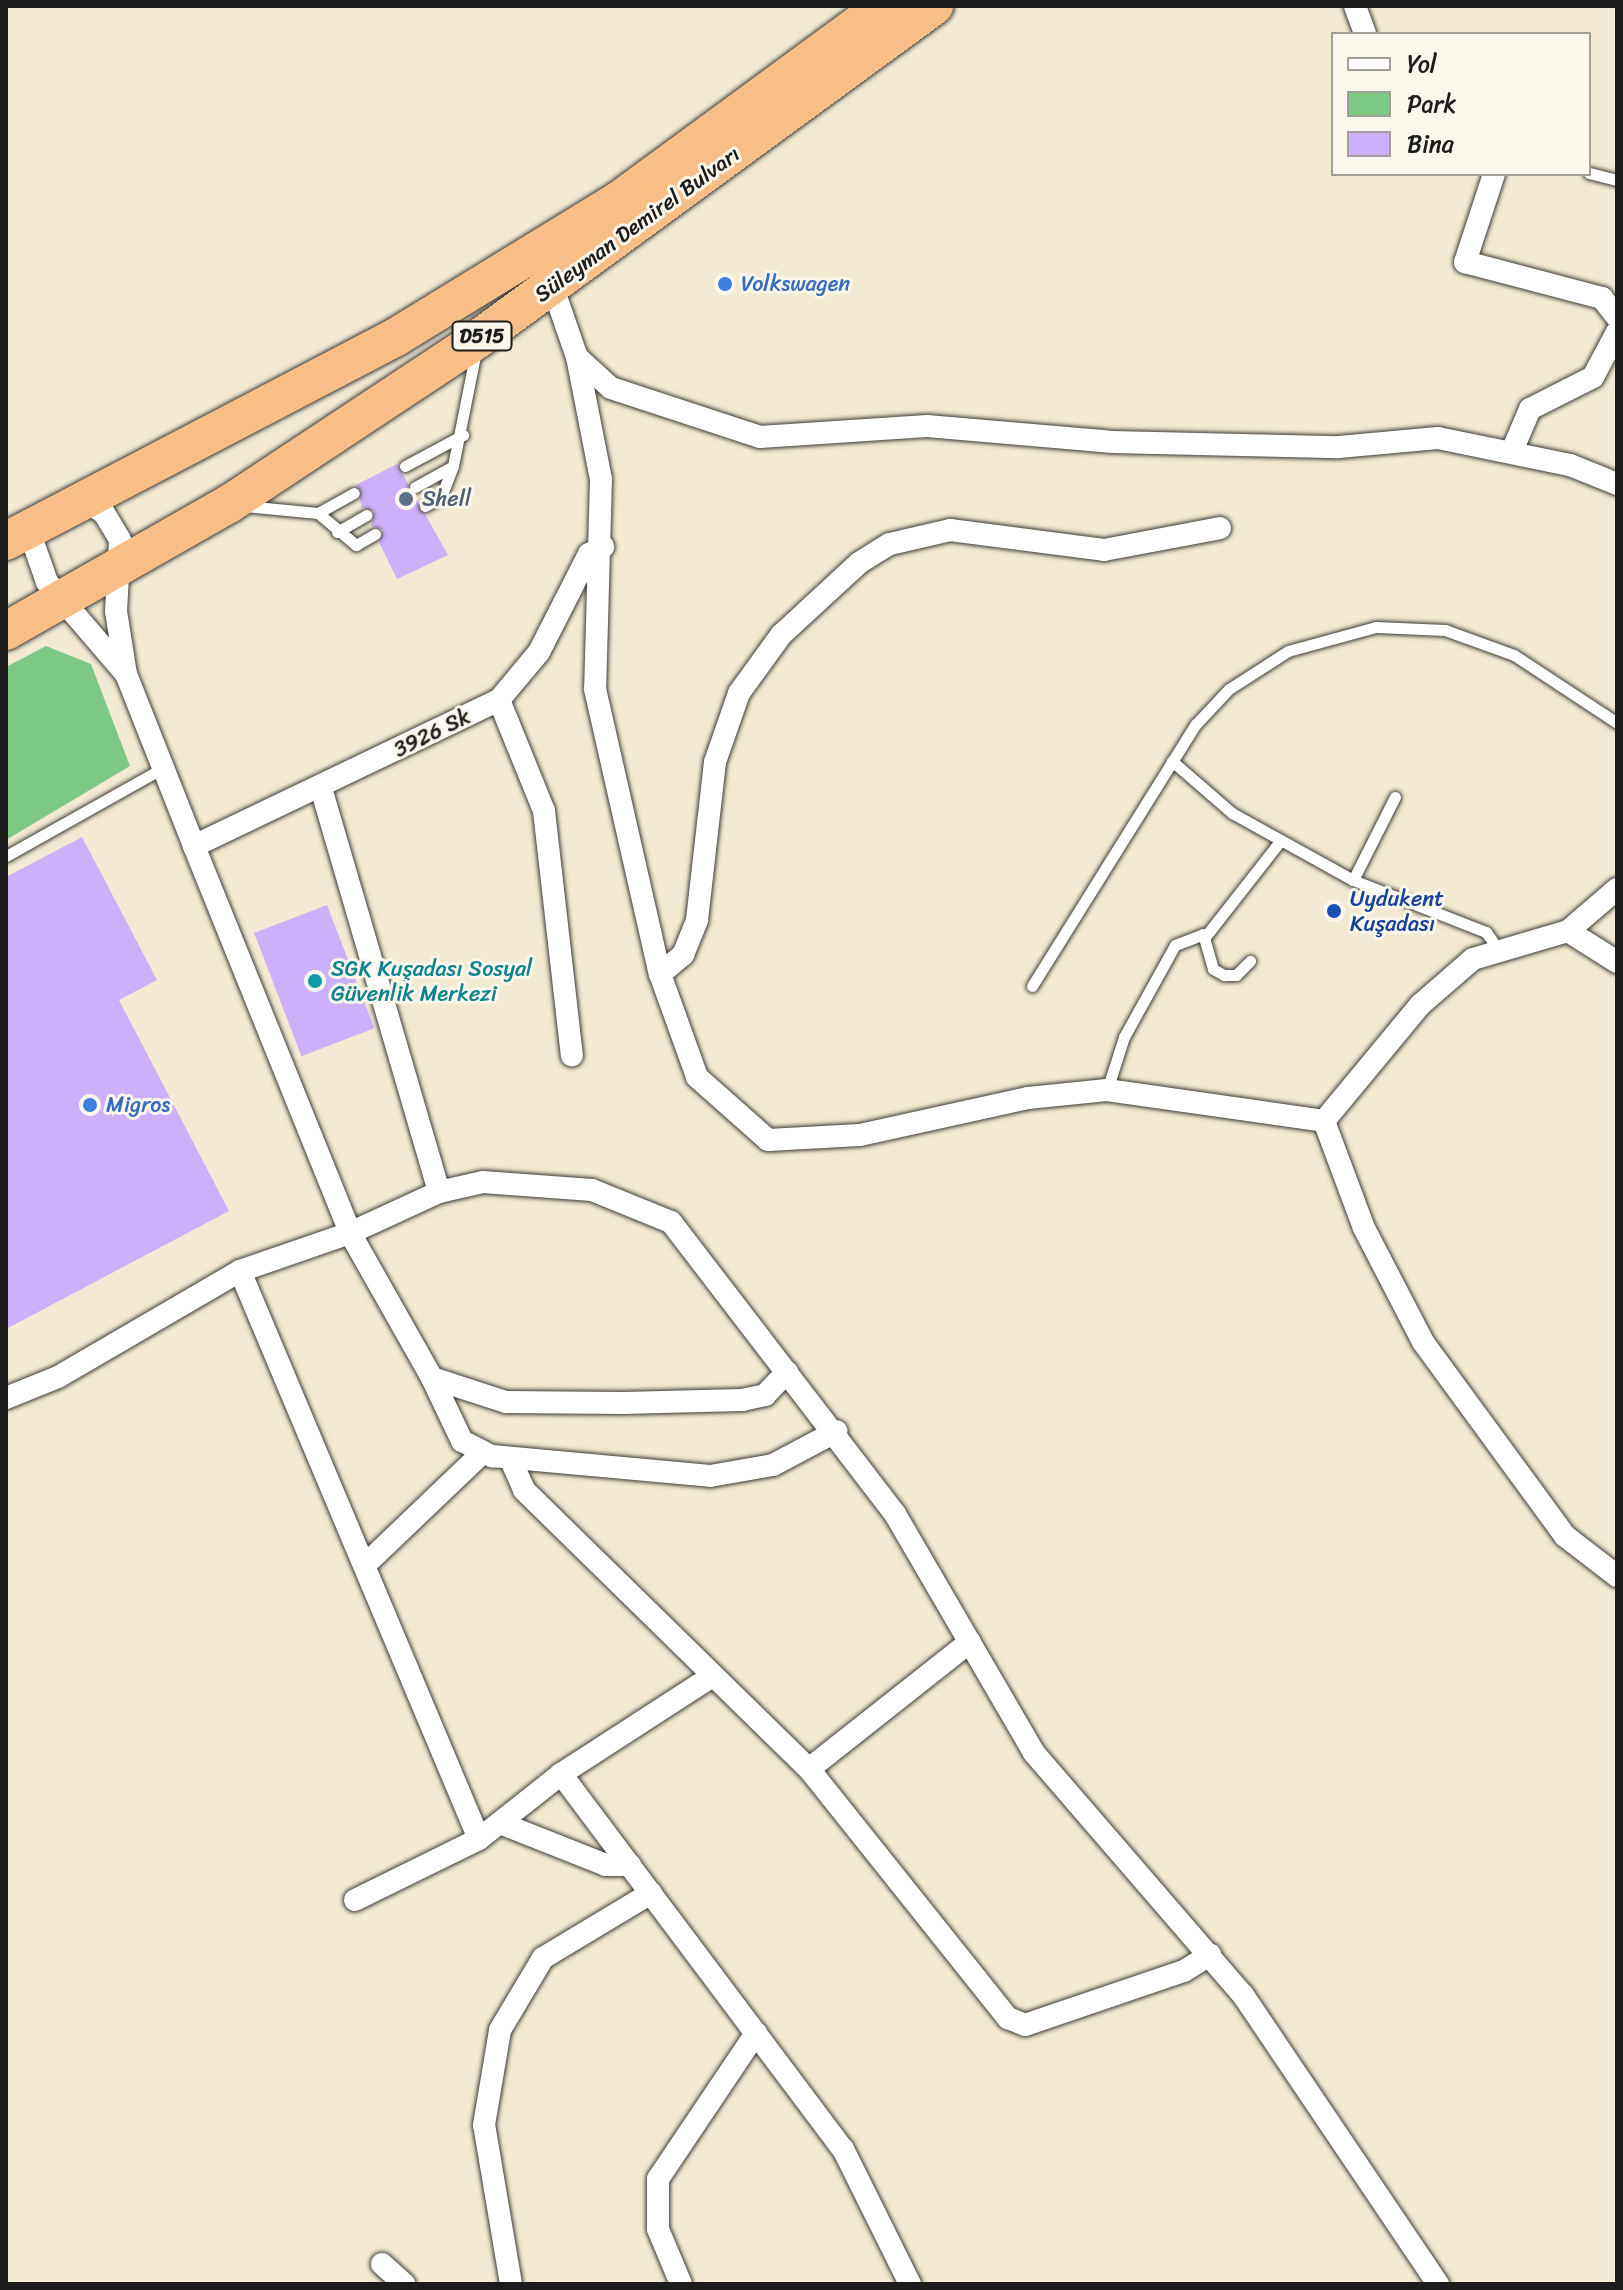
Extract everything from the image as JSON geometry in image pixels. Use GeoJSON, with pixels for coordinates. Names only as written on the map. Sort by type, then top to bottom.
{"type":"FeatureCollection","features":[{"type":"Feature","properties":{"kind":"highway","name":"Süleyman Demirel Bulvarı"},"geometry":{"type":"LineString","coordinates":[[17,534],[80,497],[396,337],[618,201],[883,6]]}},
{"type":"Feature","properties":{"kind":"highway","name":"Süleyman Demirel Bulvarı"},"geometry":{"type":"LineString","coordinates":[[6,631],[123,569],[229,504],[478,339],[934,6]]}},
{"type":"Feature","properties":{"kind":"street"},"geometry":{"type":"LineString","coordinates":[[1355,6],[1364,32]]}},
{"type":"Feature","properties":{"kind":"street"},"geometry":{"type":"LineString","coordinates":[[1493,176],[1465,262],[1602,298],[1617,317]]}},
{"type":"Feature","properties":{"kind":"street"},"geometry":{"type":"LineString","coordinates":[[552,285],[577,357],[601,479],[603,547],[595,689],[660,974],[697,1077],[768,1140],[860,1135],[1028,1098],[1107,1090],[1324,1121]]}},
{"type":"Feature","properties":{"kind":"street"},"geometry":{"type":"LineString","coordinates":[[1512,451],[1530,409],[1593,377],[1617,332]]}},
{"type":"Feature","properties":{"kind":"street"},"geometry":{"type":"LineString","coordinates":[[577,357],[611,388],[760,437],[927,426],[1112,442],[1339,447],[1438,438],[1512,451],[1617,484]]}},
{"type":"Feature","properties":{"kind":"street"},"geometry":{"type":"LineString","coordinates":[[80,497],[104,513],[120,540],[123,569],[116,611],[126,674],[194,846],[350,1233],[432,1378],[456,1432],[481,1454],[729,1474],[798,1455],[837,1431]]}},
{"type":"Feature","properties":{"kind":"street"},"geometry":{"type":"LineString","coordinates":[[660,974],[683,955],[697,920],[715,762],[739,693],[781,635],[859,563],[890,544],[950,530],[1104,550],[1220,528]]}},
{"type":"Feature","properties":{"kind":"street"},"geometry":{"type":"LineString","coordinates":[[17,534],[66,601],[126,674]]}},
{"type":"Feature","properties":{"kind":"street","name":"3926 Sk"},"geometry":{"type":"LineString","coordinates":[[194,846],[321,788],[499,700],[539,652],[589,554],[603,547]]}},
{"type":"Feature","properties":{"kind":"street"},"geometry":{"type":"LineString","coordinates":[[499,700],[544,811],[572,1055]]}},
{"type":"Feature","properties":{"kind":"street"},"geometry":{"type":"LineString","coordinates":[[321,788],[439,1192]]}},
{"type":"Feature","properties":{"kind":"street"},"geometry":{"type":"LineString","coordinates":[[1324,1121],[1420,1005],[1473,959],[1498,949],[1568,931],[1617,889]]}},
{"type":"Feature","properties":{"kind":"street"},"geometry":{"type":"LineString","coordinates":[[1568,931],[1617,962]]}},
{"type":"Feature","properties":{"kind":"street"},"geometry":{"type":"LineString","coordinates":[[1324,1121],[1364,1228],[1423,1342],[1565,1536],[1617,1576]]}},
{"type":"Feature","properties":{"kind":"street"},"geometry":{"type":"LineString","coordinates":[[6,1398],[58,1377],[240,1271],[350,1233],[439,1192],[483,1182],[592,1190],[641,1205],[671,1222],[702,1256],[720,1291],[837,1431],[970,1642],[1034,1753],[1210,1955],[1281,2046],[1438,2284]]}},
{"type":"Feature","properties":{"kind":"street"},"geometry":{"type":"LineString","coordinates":[[240,1271],[367,1563],[479,1839]]}},
{"type":"Feature","properties":{"kind":"street"},"geometry":{"type":"LineString","coordinates":[[432,1378],[506,1402],[637,1402],[742,1400],[765,1395],[787,1372]]}},
{"type":"Feature","properties":{"kind":"street"},"geometry":{"type":"LineString","coordinates":[[367,1563],[481,1454]]}},
{"type":"Feature","properties":{"kind":"street"},"geometry":{"type":"LineString","coordinates":[[510,1458],[524,1490],[711,1677],[809,1769],[1008,2018],[1025,2025],[1184,1971],[1210,1955]]}},
{"type":"Feature","properties":{"kind":"street"},"geometry":{"type":"LineString","coordinates":[[809,1769],[970,1642]]}},
{"type":"Feature","properties":{"kind":"street"},"geometry":{"type":"LineString","coordinates":[[355,1900],[479,1839],[561,1774],[711,1677]]}},
{"type":"Feature","properties":{"kind":"street"},"geometry":{"type":"LineString","coordinates":[[561,1774],[866,2183],[910,2284]]}},
{"type":"Feature","properties":{"kind":"street"},"geometry":{"type":"LineString","coordinates":[[500,1823],[606,1865],[630,1865]]}},
{"type":"Feature","properties":{"kind":"street"},"geometry":{"type":"LineString","coordinates":[[511,2284],[484,2125],[500,2030],[543,1958],[651,1893]]}},
{"type":"Feature","properties":{"kind":"street"},"geometry":{"type":"LineString","coordinates":[[681,2284],[658,2229],[658,2179],[756,2033]]}},
{"type":"Feature","properties":{"kind":"street"},"geometry":{"type":"LineString","coordinates":[[382,2264],[404,2284]]}},
{"type":"Feature","properties":{"kind":"lane"},"geometry":{"type":"LineString","coordinates":[[1591,174],[1617,180]]}},
{"type":"Feature","properties":{"kind":"lane"},"geometry":{"type":"LineString","coordinates":[[425,506],[441,497],[463,435],[478,339]]}},
{"type":"Feature","properties":{"kind":"lane"},"geometry":{"type":"LineString","coordinates":[[405,466],[463,435]]}},
{"type":"Feature","properties":{"kind":"lane"},"geometry":{"type":"LineString","coordinates":[[415,487],[453,466]]}},
{"type":"Feature","properties":{"kind":"lane"},"geometry":{"type":"LineString","coordinates":[[229,504],[318,513],[354,493]]}},
{"type":"Feature","properties":{"kind":"lane"},"geometry":{"type":"LineString","coordinates":[[318,513],[356,545],[375,534]]}},
{"type":"Feature","properties":{"kind":"lane"},"geometry":{"type":"LineString","coordinates":[[337,532],[366,515]]}},
{"type":"Feature","properties":{"kind":"lane"},"geometry":{"type":"LineString","coordinates":[[1032,986],[1172,761],[1218,698],[1263,664],[1309,642],[1376,627],[1445,630],[1492,644],[1617,723]]}},
{"type":"Feature","properties":{"kind":"lane"},"geometry":{"type":"LineString","coordinates":[[1172,761],[1232,813],[1353,880],[1486,932],[1498,949]]}},
{"type":"Feature","properties":{"kind":"lane"},"geometry":{"type":"LineString","coordinates":[[6,856],[163,768]]}},
{"type":"Feature","properties":{"kind":"lane"},"geometry":{"type":"LineString","coordinates":[[1353,880],[1395,797]]}},
{"type":"Feature","properties":{"kind":"lane"},"geometry":{"type":"LineString","coordinates":[[1205,937],[1281,840]]}},
{"type":"Feature","properties":{"kind":"lane"},"geometry":{"type":"LineString","coordinates":[[1107,1090],[1124,1037],[1169,952],[1192,933],[1205,937]]}},
{"type":"Feature","properties":{"kind":"lane"},"geometry":{"type":"LineString","coordinates":[[1205,937],[1218,972],[1236,975],[1250,961]]}},
{"type":"Feature","properties":{"kind":"green space"},"geometry":{"type":"Polygon","coordinates":[[[46,646],[91,664],[130,766],[6,840],[6,667],[46,646]]]}},
{"type":"Feature","properties":{"kind":"building"},"geometry":{"type":"Polygon","coordinates":[[[397,464],[448,555],[397,579],[379,542],[383,530],[371,526],[374,511],[362,508],[356,485],[397,464]]]}},
{"type":"Feature","properties":{"kind":"building","name":"Migros"},"geometry":{"type":"Polygon","coordinates":[[[82,837],[157,980],[119,1000],[229,1211],[6,1329],[6,877],[82,837]]]}},
{"type":"Feature","properties":{"kind":"building","name":"SGK Kuşadası Sosyal Güvenlik Merkezi"},"geometry":{"type":"Polygon","coordinates":[[[327,905],[374,1028],[301,1056],[254,933],[327,905]]]}},
{"type":"Feature","properties":{"kind":"place","name":"Volkswagen"},"geometry":{"type":"Point","coordinates":[725,284]}},
{"type":"Feature","properties":{"kind":"place","name":"Shell"},"geometry":{"type":"Point","coordinates":[406,499]}},
{"type":"Feature","properties":{"kind":"place","name":"Uydukent Kuşadası"},"geometry":{"type":"Point","coordinates":[1334,911]}},
{"type":"Feature","properties":{"kind":"place","name":"SGK Kuşadası Sosyal Güvenlik Merkezi"},"geometry":{"type":"Point","coordinates":[315,981]}},
{"type":"Feature","properties":{"kind":"place","name":"Migros"},"geometry":{"type":"Point","coordinates":[90,1105]}}]}
